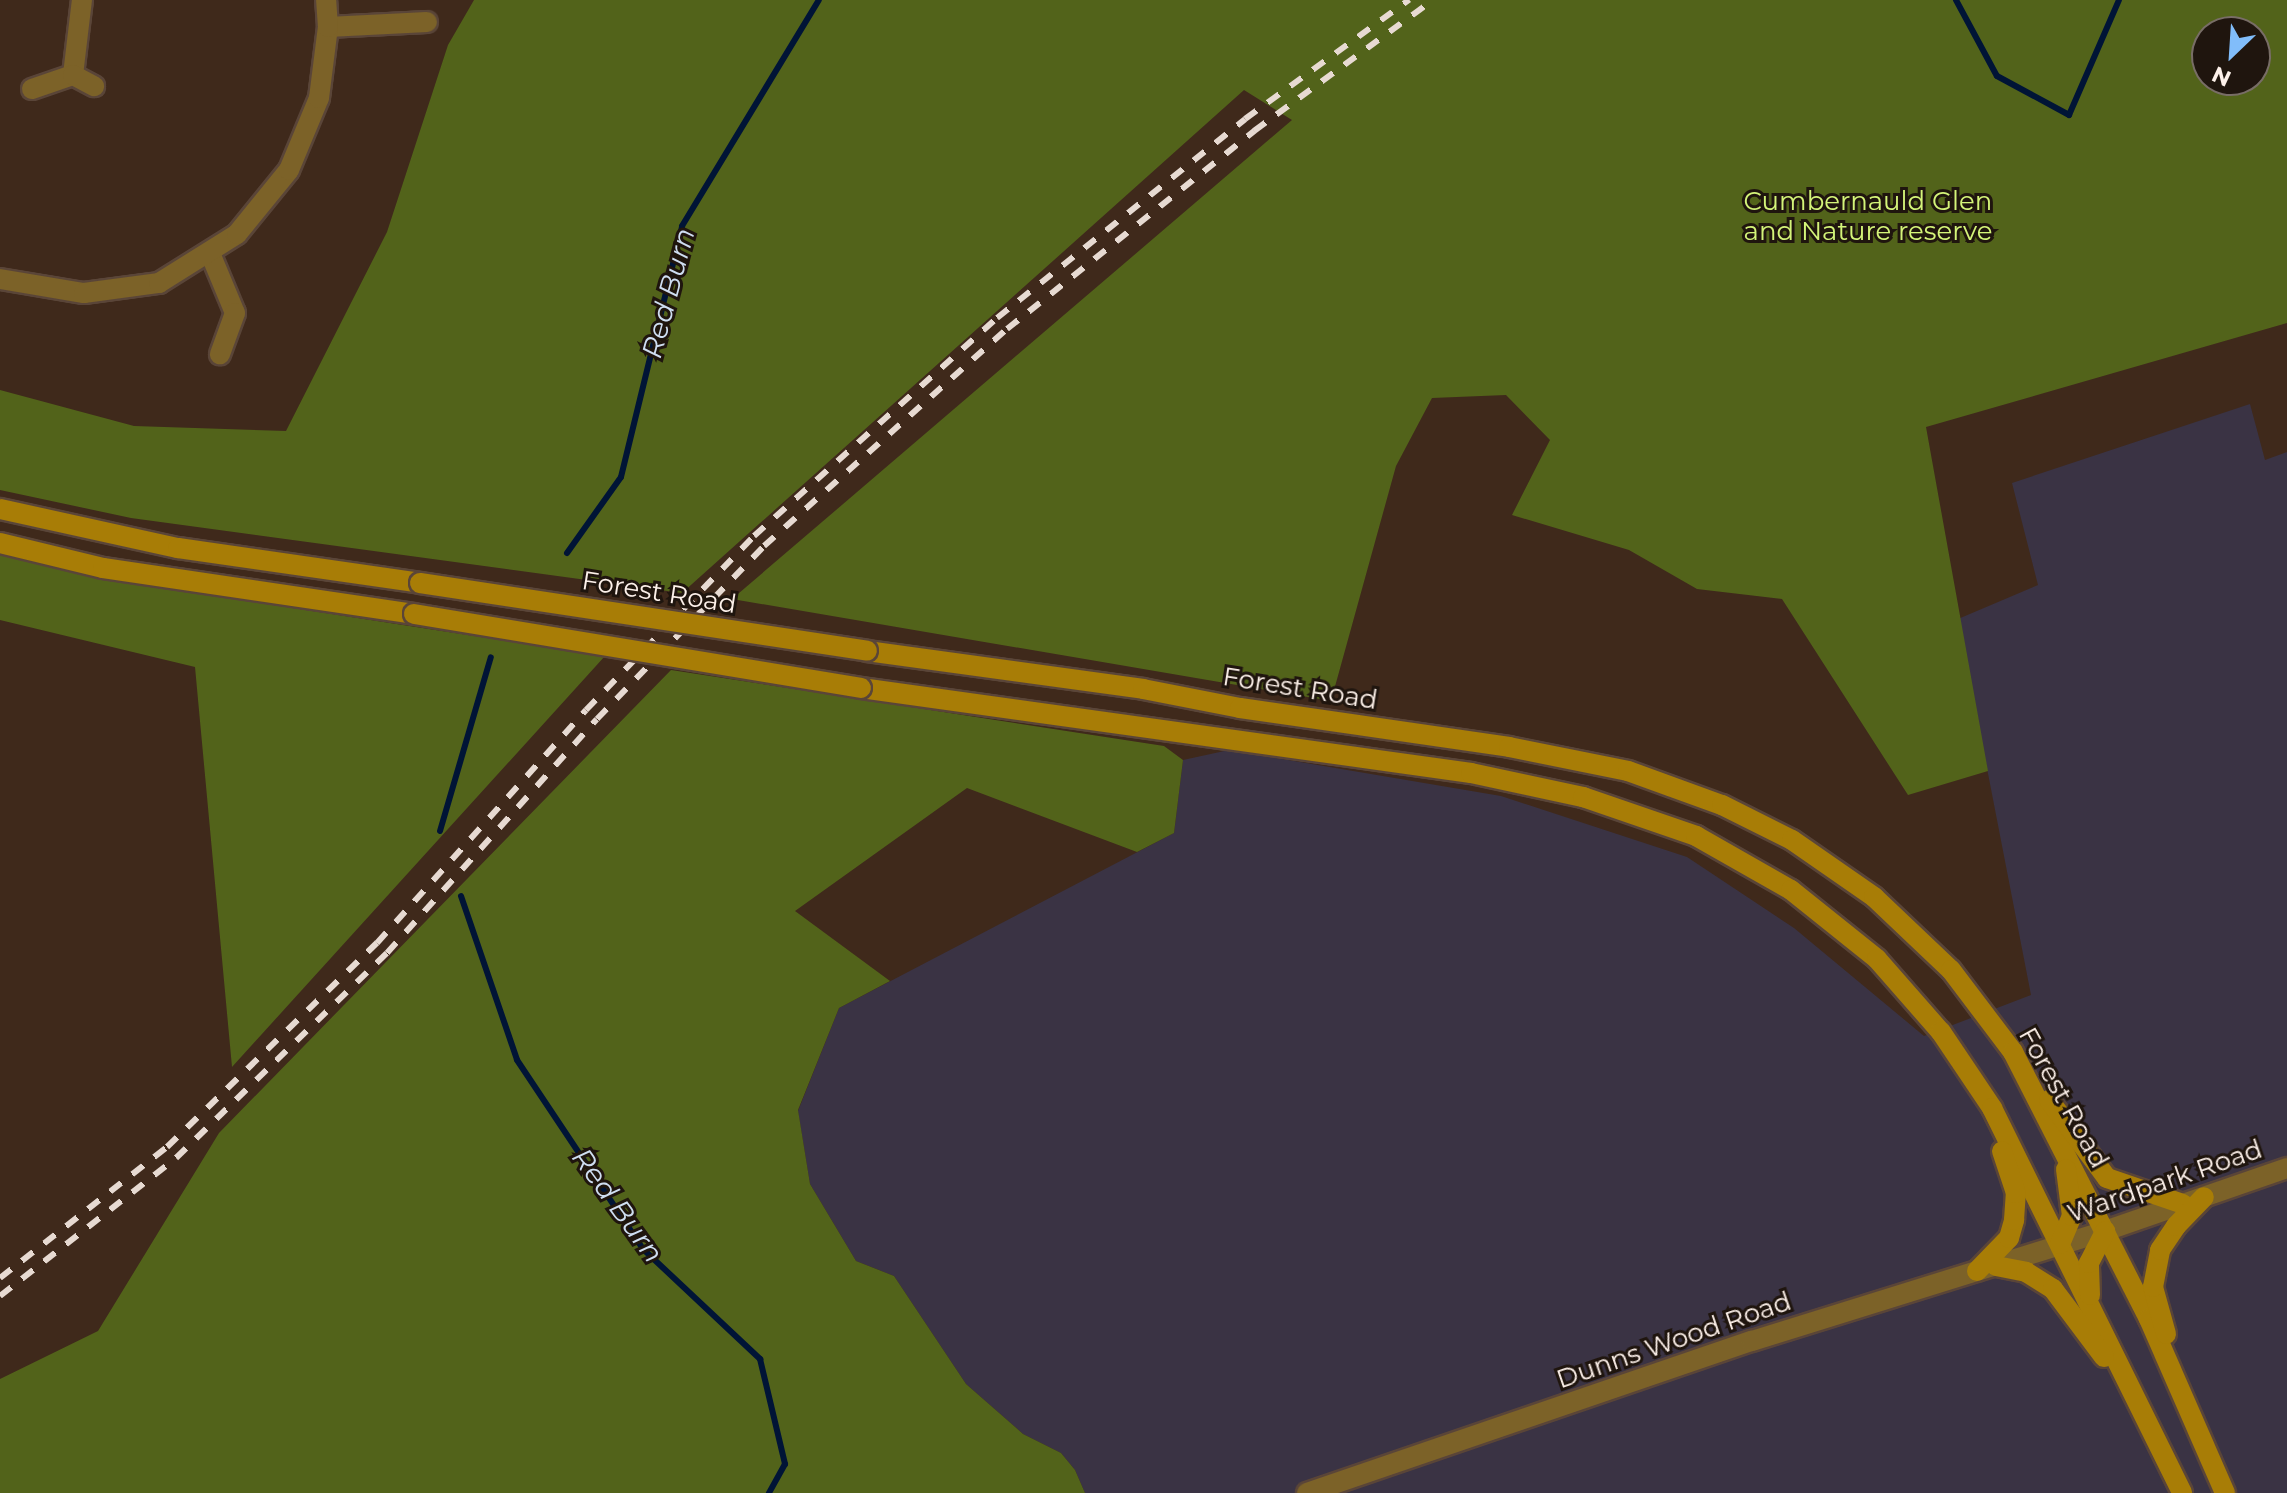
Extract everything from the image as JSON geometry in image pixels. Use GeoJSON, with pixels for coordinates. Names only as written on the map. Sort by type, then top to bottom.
{"type":"FeatureCollection","features":[{"type":"Feature","properties":{"kind":"street"},"geometry":{"type":"LineString","coordinates":[[73,75],[82,0]]}},
{"type":"Feature","properties":{"kind":"street"},"geometry":{"type":"LineString","coordinates":[[0,279],[84,293],[159,283],[237,234],[289,170],[319,98],[328,27],[326,0]]}},
{"type":"Feature","properties":{"kind":"street"},"geometry":{"type":"LineString","coordinates":[[328,27],[427,22]]}},
{"type":"Feature","properties":{"kind":"street"},"geometry":{"type":"LineString","coordinates":[[32,89],[73,75],[94,86]]}},
{"type":"Feature","properties":{"kind":"street"},"geometry":{"type":"LineString","coordinates":[[210,253],[235,313],[220,354]]}},
{"type":"Feature","properties":{"kind":"street","name":"Forest Road"},"geometry":{"type":"LineString","coordinates":[[0,509],[178,548],[1143,689],[1240,708],[1509,747],[1628,771],[1722,805],[1778,833],[1874,897],[1951,970],[2013,1052],[2105,1231],[2225,1493]]}},
{"type":"Feature","properties":{"kind":"street"},"geometry":{"type":"LineString","coordinates":[[0,543],[103,568],[414,614],[861,688],[1471,773],[1583,797],[1696,836],[1791,890],[1877,959],[1941,1032],[1992,1108],[2182,1493]]}},
{"type":"Feature","properties":{"kind":"street"},"geometry":{"type":"LineString","coordinates":[[2013,1052],[2107,1178],[2183,1204]]}},
{"type":"Feature","properties":{"kind":"street"},"geometry":{"type":"LineString","coordinates":[[1978,1088],[2016,1193],[2009,1238],[1987,1268]]}},
{"type":"Feature","properties":{"kind":"street"},"geometry":{"type":"LineString","coordinates":[[2060,1244],[2072,1216],[2063,1149]]}},
{"type":"Feature","properties":{"kind":"street","name":"Wardpark Road"},"geometry":{"type":"LineString","coordinates":[[2060,1244],[2287,1168]]}},
{"type":"Feature","properties":{"kind":"street"},"geometry":{"type":"LineString","coordinates":[[2181,1394],[2153,1287],[2160,1250],[2176,1226],[2204,1197]]}},
{"type":"Feature","properties":{"kind":"street"},"geometry":{"type":"LineString","coordinates":[[2090,1306],[2089,1263],[2105,1231]]}},
{"type":"Feature","properties":{"kind":"street","name":"Dunns Wood Road"},"geometry":{"type":"LineString","coordinates":[[1307,1493],[1752,1341],[2060,1244]]}},
{"type":"Feature","properties":{"kind":"street"},"geometry":{"type":"LineString","coordinates":[[1987,1268],[2026,1272],[2053,1289],[2138,1407]]}},
{"type":"Feature","properties":{"kind":"shaded area"},"geometry":{"type":"Polygon","coordinates":[[[2250,404],[2265,460],[2287,452],[2287,1493],[1085,1493],[1075,1470],[1061,1453],[1023,1434],[966,1384],[894,1276],[856,1261],[810,1184],[798,1111],[839,1008],[1174,833],[1183,760],[1229,750],[1501,796],[1687,857],[1794,928],[1924,1036],[2031,995],[1958,619],[2038,585],[2012,483],[2250,404]]]}},
{"type":"Feature","properties":{"kind":"green space","name":"Cumbernauld Glen and Nature reserve"},"geometry":{"type":"Polygon","coordinates":[[[474,0],[2287,0],[2287,323],[1926,427],[1988,771],[1908,795],[1782,599],[1697,589],[1629,550],[1512,515],[1550,440],[1506,395],[1432,398],[1396,466],[1331,701],[732,599],[1292,120],[1244,90],[682,593],[131,518],[0,490],[0,390],[134,426],[286,431],[387,232],[448,45],[474,0]]]}},
{"type":"Feature","properties":{"kind":"green space"},"geometry":{"type":"Polygon","coordinates":[[[0,550],[169,589],[605,656],[232,1067],[195,667],[0,620],[0,550]]]}},
{"type":"Feature","properties":{"kind":"green space"},"geometry":{"type":"Polygon","coordinates":[[[671,670],[1164,746],[1183,760],[1174,833],[1137,852],[967,788],[795,911],[890,981],[839,1008],[798,1110],[810,1184],[856,1261],[894,1276],[966,1384],[1023,1434],[1061,1453],[1075,1470],[1085,1493],[0,1493],[0,1379],[98,1331],[219,1133],[671,670]]]}},
{"type":"Feature","properties":{"kind":"waterway","name":"Red Burn"},"geometry":{"type":"LineString","coordinates":[[567,553],[621,477],[682,226],[819,0]]}},
{"type":"Feature","properties":{"kind":"waterway","name":"Red Burn"},"geometry":{"type":"LineString","coordinates":[[1956,0],[1997,76],[2069,115],[2119,0]]}},
{"type":"Feature","properties":{"kind":"waterway","name":"Red Burn"},"geometry":{"type":"LineString","coordinates":[[440,831],[491,657]]}},
{"type":"Feature","properties":{"kind":"waterway","name":"Red Burn"},"geometry":{"type":"LineString","coordinates":[[461,896],[517,1060],[643,1249],[760,1359],[785,1464],[769,1493]]}},
{"type":"Feature","properties":{"kind":"railway"},"geometry":{"type":"LineString","coordinates":[[0,1278],[167,1147],[377,943],[586,710],[754,536],[997,318],[1245,119],[1409,0]]}},
{"type":"Feature","properties":{"kind":"railway"},"geometry":{"type":"LineString","coordinates":[[0,1296],[176,1158],[387,953],[597,719],[764,546],[1007,329],[1254,131],[1433,0]]}}]}
